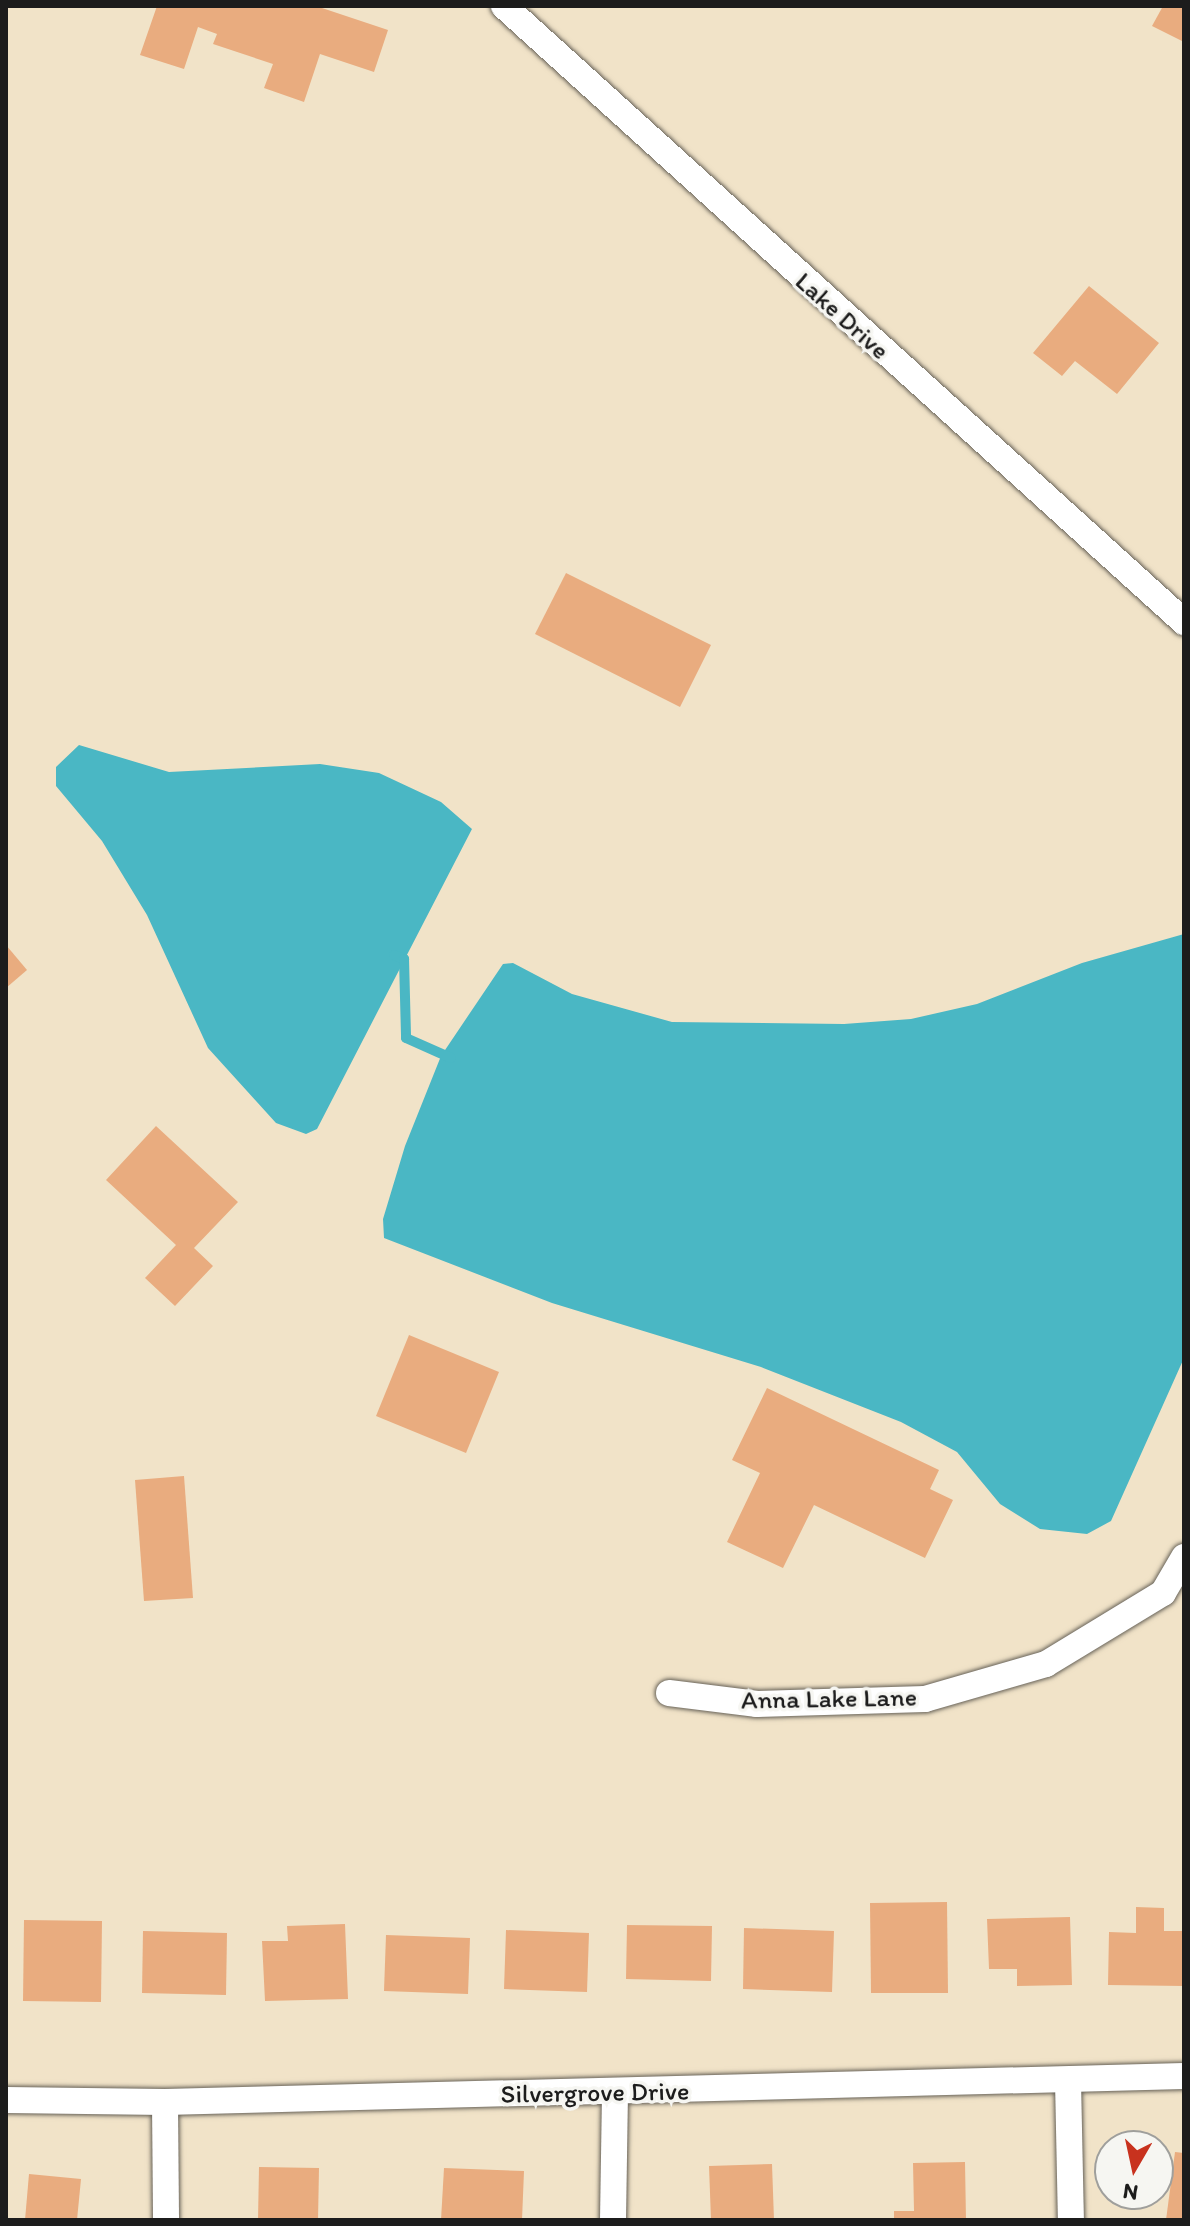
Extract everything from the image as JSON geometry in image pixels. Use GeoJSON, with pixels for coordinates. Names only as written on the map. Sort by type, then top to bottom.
{"type":"FeatureCollection","features":[{"type":"Feature","properties":{"kind":"street","name":"Lake Drive"},"geometry":{"type":"LineString","coordinates":[[504,6],[1184,622]]}},
{"type":"Feature","properties":{"kind":"street","name":"Anna Lake Lane"},"geometry":{"type":"LineString","coordinates":[[669,1693],[757,1704],[925,1699],[1046,1664],[1163,1593],[1184,1557]]}},
{"type":"Feature","properties":{"kind":"street","name":"Silvergrove Drive"},"geometry":{"type":"LineString","coordinates":[[6,2100],[165,2102],[615,2093],[1184,2076]]}},
{"type":"Feature","properties":{"kind":"street"},"geometry":{"type":"LineString","coordinates":[[1068,2081],[1071,2220]]}},
{"type":"Feature","properties":{"kind":"street"},"geometry":{"type":"LineString","coordinates":[[613,2220],[615,2093]]}},
{"type":"Feature","properties":{"kind":"street"},"geometry":{"type":"LineString","coordinates":[[165,2102],[166,2220]]}},
{"type":"Feature","properties":{"kind":"water"},"geometry":{"type":"Polygon","coordinates":[[[79,745],[169,772],[320,764],[379,773],[441,802],[472,829],[317,1129],[306,1134],[276,1123],[208,1048],[147,915],[102,841],[56,786],[56,767],[79,745]]]}},
{"type":"Feature","properties":{"kind":"water"},"geometry":{"type":"Polygon","coordinates":[[[1184,934],[1184,1358],[1111,1521],[1087,1534],[1040,1529],[1000,1504],[957,1452],[901,1422],[761,1367],[552,1303],[384,1238],[383,1219],[405,1146],[441,1056],[503,964],[513,963],[572,994],[672,1022],[844,1024],[911,1019],[977,1004],[1082,963],[1184,934]]]}},
{"type":"Feature","properties":{"kind":"building"},"geometry":{"type":"Polygon","coordinates":[[[157,6],[316,6],[388,30],[374,72],[320,54],[304,102],[264,88],[273,64],[213,44],[217,34],[198,27],[184,69],[140,55],[157,6]]]}},
{"type":"Feature","properties":{"kind":"building"},"geometry":{"type":"Polygon","coordinates":[[[1163,6],[1184,6],[1184,42],[1152,26],[1163,6]]]}},
{"type":"Feature","properties":{"kind":"building"},"geometry":{"type":"Polygon","coordinates":[[[1089,286],[1159,343],[1117,394],[1075,361],[1062,376],[1033,353],[1089,286]]]}},
{"type":"Feature","properties":{"kind":"building"},"geometry":{"type":"Polygon","coordinates":[[[566,573],[711,645],[680,707],[535,634],[566,573]]]}},
{"type":"Feature","properties":{"kind":"building"},"geometry":{"type":"Polygon","coordinates":[[[6,945],[27,970],[6,988],[6,945]]]}},
{"type":"Feature","properties":{"kind":"building"},"geometry":{"type":"Polygon","coordinates":[[[156,1126],[238,1202],[194,1248],[213,1266],[175,1306],[145,1278],[176,1245],[106,1180],[156,1126]]]}},
{"type":"Feature","properties":{"kind":"building"},"geometry":{"type":"Polygon","coordinates":[[[409,1335],[499,1372],[466,1453],[376,1416],[409,1335]]]}},
{"type":"Feature","properties":{"kind":"building"},"geometry":{"type":"Polygon","coordinates":[[[767,1388],[939,1470],[930,1489],[953,1500],[925,1558],[814,1505],[783,1568],[727,1542],[760,1473],[732,1460],[767,1388]]]}},
{"type":"Feature","properties":{"kind":"building"},"geometry":{"type":"Polygon","coordinates":[[[184,1476],[193,1598],[144,1601],[135,1480],[184,1476]]]}},
{"type":"Feature","properties":{"kind":"building"},"geometry":{"type":"Polygon","coordinates":[[[947,1902],[948,1993],[871,1993],[870,1903],[947,1902]]]}},
{"type":"Feature","properties":{"kind":"building"},"geometry":{"type":"Polygon","coordinates":[[[1136,1907],[1164,1908],[1164,1931],[1184,1931],[1184,1986],[1108,1985],[1109,1932],[1136,1933],[1136,1907]]]}},
{"type":"Feature","properties":{"kind":"building"},"geometry":{"type":"Polygon","coordinates":[[[1070,1917],[1072,1985],[1017,1986],[1017,1969],[989,1969],[987,1919],[1070,1917]]]}},
{"type":"Feature","properties":{"kind":"building"},"geometry":{"type":"Polygon","coordinates":[[[24,1920],[102,1921],[101,2002],[23,2001],[24,1920]]]}},
{"type":"Feature","properties":{"kind":"building"},"geometry":{"type":"Polygon","coordinates":[[[345,1924],[348,1999],[265,2001],[262,1941],[288,1941],[287,1926],[345,1924]]]}},
{"type":"Feature","properties":{"kind":"building"},"geometry":{"type":"Polygon","coordinates":[[[627,1925],[712,1926],[711,1981],[626,1979],[627,1925]]]}},
{"type":"Feature","properties":{"kind":"building"},"geometry":{"type":"Polygon","coordinates":[[[744,1928],[834,1931],[832,1992],[743,1989],[744,1928]]]}},
{"type":"Feature","properties":{"kind":"building"},"geometry":{"type":"Polygon","coordinates":[[[506,1930],[589,1933],[587,1992],[504,1989],[506,1930]]]}},
{"type":"Feature","properties":{"kind":"building"},"geometry":{"type":"Polygon","coordinates":[[[143,1931],[227,1933],[226,1995],[142,1993],[143,1931]]]}},
{"type":"Feature","properties":{"kind":"building"},"geometry":{"type":"Polygon","coordinates":[[[386,1935],[470,1938],[468,1994],[384,1991],[386,1935]]]}},
{"type":"Feature","properties":{"kind":"building"},"geometry":{"type":"Polygon","coordinates":[[[1175,2152],[1184,2153],[1184,2220],[1166,2220],[1167,2210],[1174,2210],[1175,2152]]]}},
{"type":"Feature","properties":{"kind":"building"},"geometry":{"type":"Polygon","coordinates":[[[965,2162],[966,2220],[894,2220],[894,2211],[914,2211],[913,2163],[965,2162]]]}},
{"type":"Feature","properties":{"kind":"building"},"geometry":{"type":"Polygon","coordinates":[[[772,2164],[774,2220],[711,2220],[709,2166],[772,2164]]]}},
{"type":"Feature","properties":{"kind":"building"},"geometry":{"type":"Polygon","coordinates":[[[259,2167],[319,2168],[318,2220],[258,2220],[259,2167]]]}},
{"type":"Feature","properties":{"kind":"building"},"geometry":{"type":"Polygon","coordinates":[[[444,2168],[524,2171],[522,2220],[441,2220],[444,2168]]]}},
{"type":"Feature","properties":{"kind":"building"},"geometry":{"type":"Polygon","coordinates":[[[29,2174],[81,2179],[77,2220],[25,2220],[29,2174]]]}},
{"type":"Feature","properties":{"kind":"waterway"},"geometry":{"type":"LineString","coordinates":[[394,955],[404,959],[406,1038],[451,1058]]}}]}
